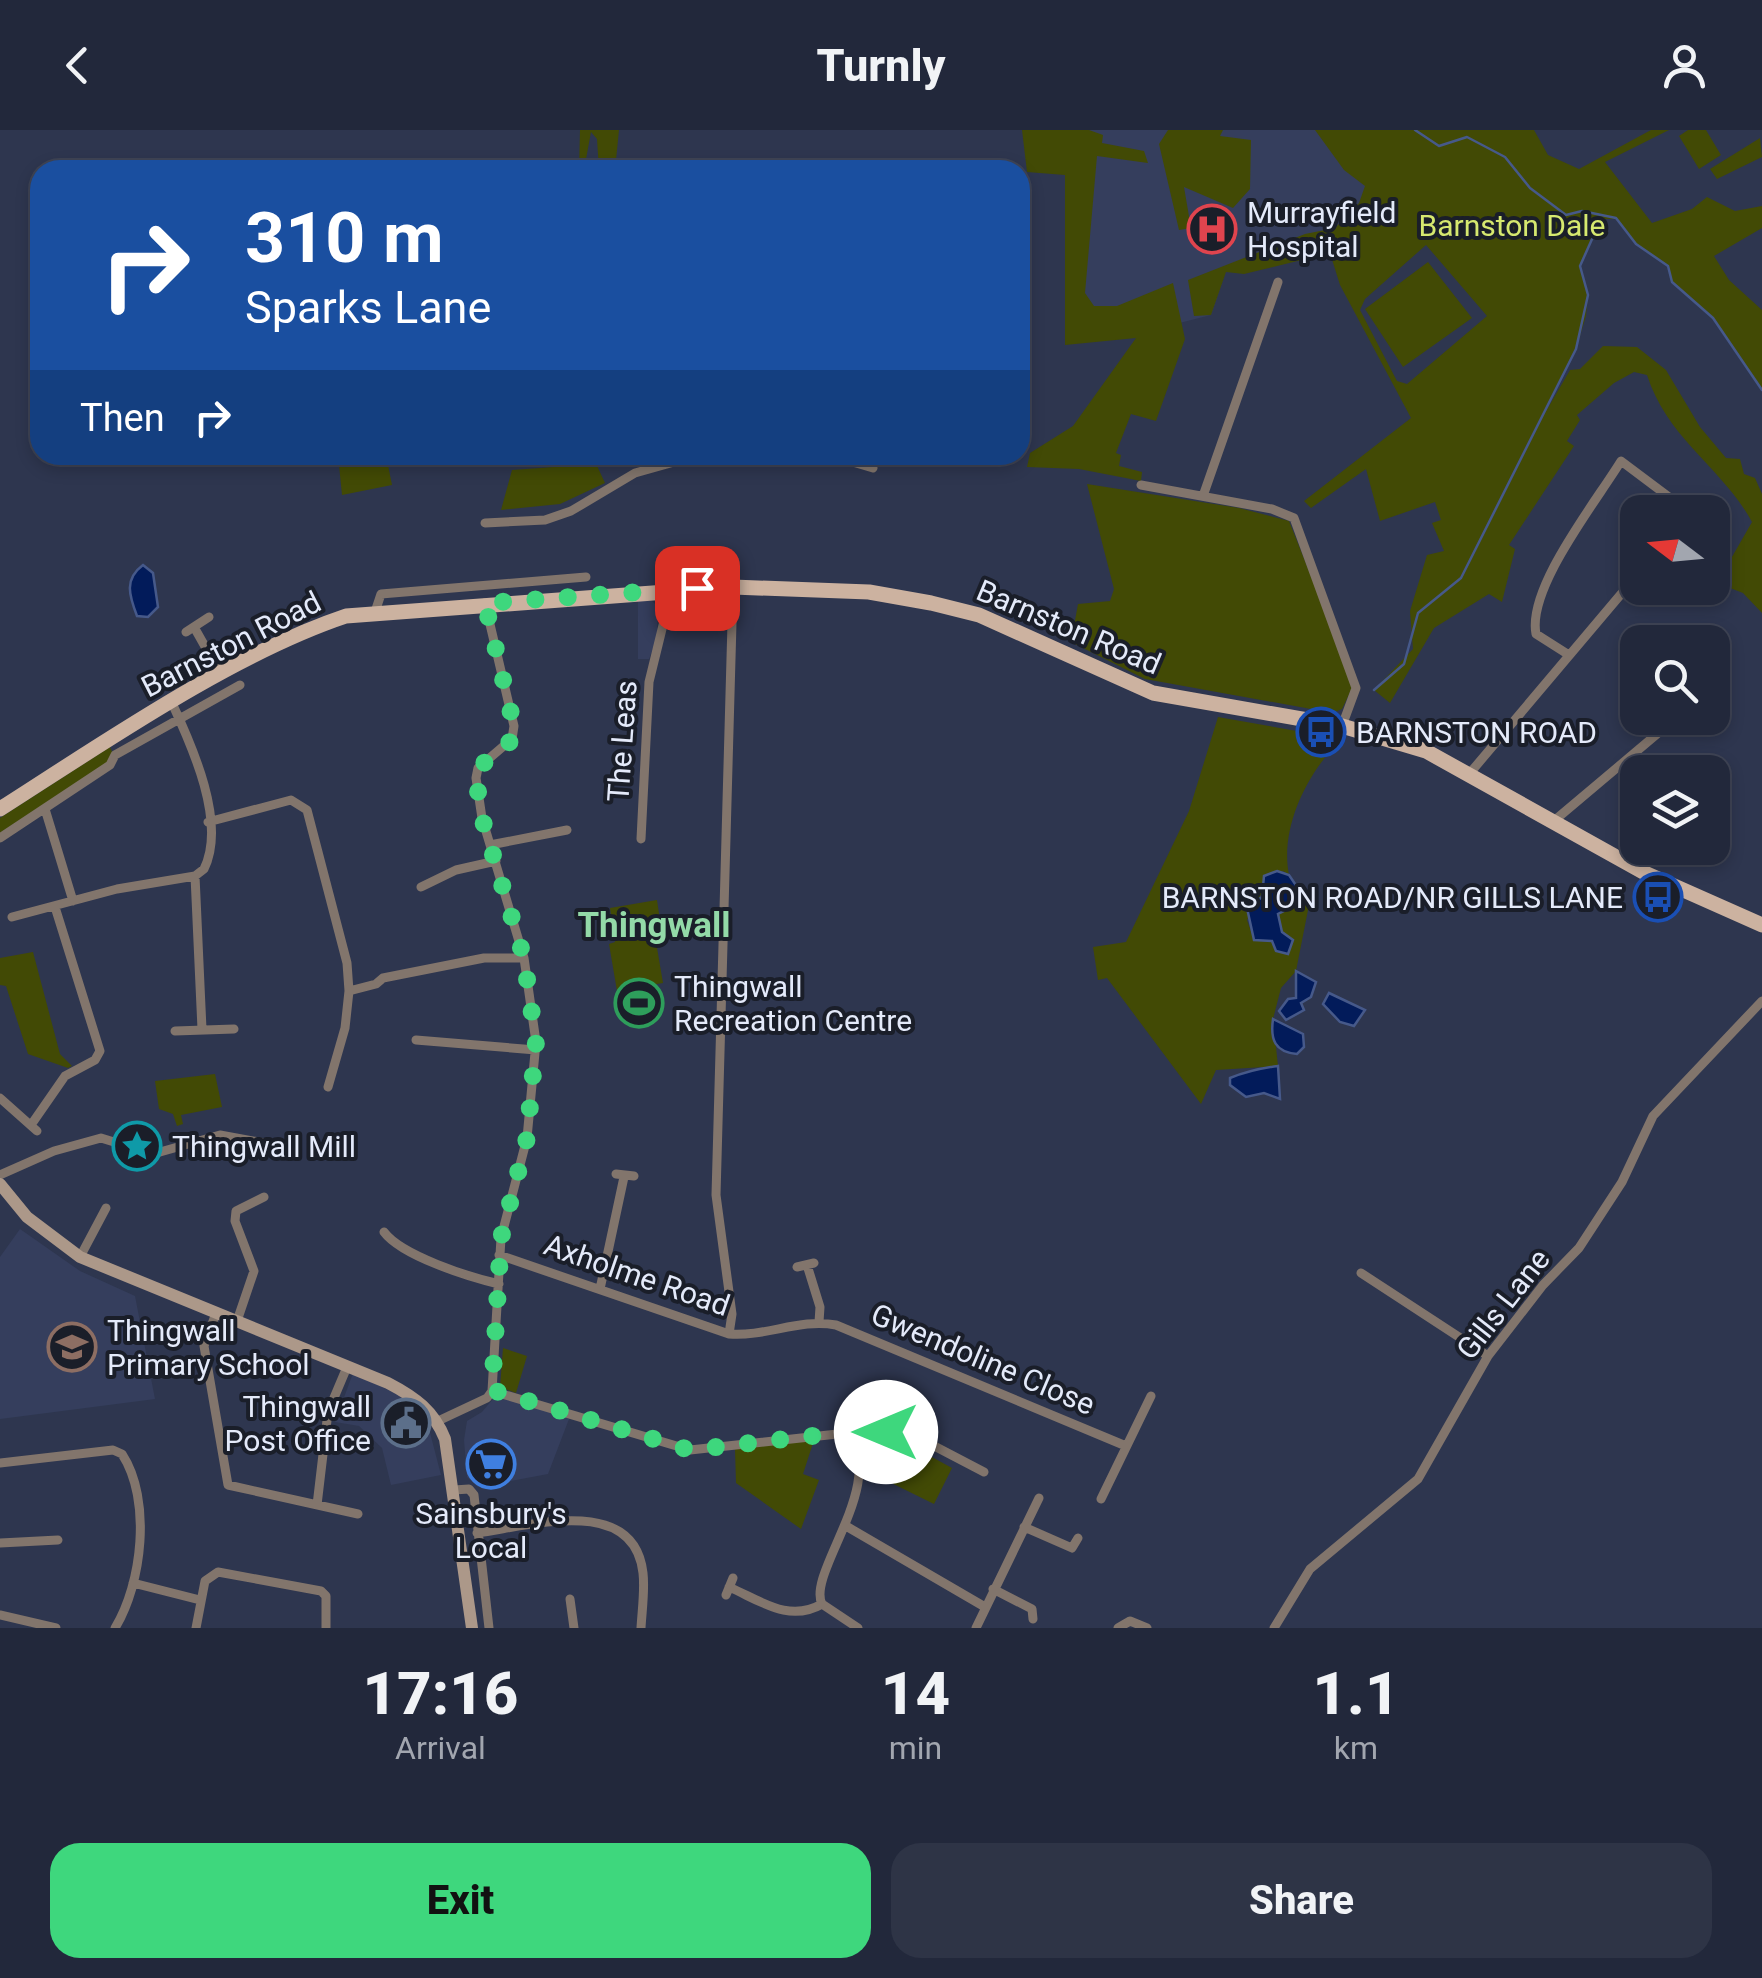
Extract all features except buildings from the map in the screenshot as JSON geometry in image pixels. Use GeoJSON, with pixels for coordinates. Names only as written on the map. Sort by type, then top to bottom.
{"type":"FeatureCollection","features":[{"type":"Feature","properties":{"kind":"main road","name":"Barnston Road"},"geometry":{"type":"LineString","coordinates":[[0,810],[172,703],[314,626],[375,612],[661,589],[734,587],[869,592],[979,615],[1154,694],[1342,726],[1426,751],[1644,874],[1762,925]]}},
{"type":"Feature","properties":{"kind":"main road"},"geometry":{"type":"LineString","coordinates":[[2,1190],[27,1217],[80,1257],[407,1393],[438,1420],[454,1490],[472,1628]]}},
{"type":"Feature","properties":{"kind":"street"},"geometry":{"type":"LineString","coordinates":[[1203,496],[1278,282]]}},
{"type":"Feature","properties":{"kind":"street"},"geometry":{"type":"LineString","coordinates":[[1568,655],[1536,634],[1532,616],[1546,584],[1621,461],[1666,495]]}},
{"type":"Feature","properties":{"kind":"street"},"geometry":{"type":"LineString","coordinates":[[485,523],[558,516],[586,506],[635,473],[663,465]]}},
{"type":"Feature","properties":{"kind":"street"},"geometry":{"type":"LineString","coordinates":[[863,465],[873,468]]}},
{"type":"Feature","properties":{"kind":"street"},"geometry":{"type":"LineString","coordinates":[[1141,485],[1294,518],[1356,688],[1342,726]]}},
{"type":"Feature","properties":{"kind":"street"},"geometry":{"type":"LineString","coordinates":[[375,612],[381,594],[586,577]]}},
{"type":"Feature","properties":{"kind":"street"},"geometry":{"type":"LineString","coordinates":[[729,1334],[732,1314],[716,1195],[734,587]]}},
{"type":"Feature","properties":{"kind":"street","name":"The Leas"},"geometry":{"type":"LineString","coordinates":[[641,839],[649,682],[664,621],[661,589]]}},
{"type":"Feature","properties":{"kind":"street"},"geometry":{"type":"LineString","coordinates":[[1470,773],[1620,595]]}},
{"type":"Feature","properties":{"kind":"street"},"geometry":{"type":"LineString","coordinates":[[438,1420],[487,1398],[492,1390],[499,1255],[527,1138],[536,1050],[524,958],[490,845],[476,775],[478,768],[512,740],[514,726],[485,603]]}},
{"type":"Feature","properties":{"kind":"street"},"geometry":{"type":"LineString","coordinates":[[210,617],[190,629],[221,676]]}},
{"type":"Feature","properties":{"kind":"street"},"geometry":{"type":"LineString","coordinates":[[0,838],[110,766],[115,755],[240,685]]}},
{"type":"Feature","properties":{"kind":"street"},"geometry":{"type":"LineString","coordinates":[[12,917],[194,876],[210,858],[201,767],[172,703]]}},
{"type":"Feature","properties":{"kind":"street"},"geometry":{"type":"LineString","coordinates":[[1554,820],[1656,735]]}},
{"type":"Feature","properties":{"kind":"street"},"geometry":{"type":"LineString","coordinates":[[208,822],[291,800],[301,802],[308,810],[347,963],[345,1028],[328,1087]]}},
{"type":"Feature","properties":{"kind":"street"},"geometry":{"type":"LineString","coordinates":[[46,809],[73,901]]}},
{"type":"Feature","properties":{"kind":"street"},"geometry":{"type":"LineString","coordinates":[[490,845],[568,830]]}},
{"type":"Feature","properties":{"kind":"street"},"geometry":{"type":"LineString","coordinates":[[421,888],[456,870],[496,861]]}},
{"type":"Feature","properties":{"kind":"street"},"geometry":{"type":"LineString","coordinates":[[194,876],[202,1030]]}},
{"type":"Feature","properties":{"kind":"street"},"geometry":{"type":"LineString","coordinates":[[0,1098],[34,1128],[65,1076],[95,1060],[100,1050],[55,907]]}},
{"type":"Feature","properties":{"kind":"street"},"geometry":{"type":"LineString","coordinates":[[349,991],[376,984],[383,978],[484,958],[524,958]]}},
{"type":"Feature","properties":{"kind":"street","name":"Gills Lane"},"geometry":{"type":"LineString","coordinates":[[1274,1628],[1310,1569],[1418,1478],[1488,1356],[1544,1284],[1578,1248],[1622,1182],[1654,1116],[1762,1001]]}},
{"type":"Feature","properties":{"kind":"street"},"geometry":{"type":"LineString","coordinates":[[175,1031],[234,1029]]}},
{"type":"Feature","properties":{"kind":"street"},"geometry":{"type":"LineString","coordinates":[[416,1040],[536,1050]]}},
{"type":"Feature","properties":{"kind":"street"},"geometry":{"type":"LineString","coordinates":[[0,1175],[52,1147],[100,1138],[153,1154],[220,1135],[264,1143]]}},
{"type":"Feature","properties":{"kind":"street"},"geometry":{"type":"LineString","coordinates":[[600,1289],[625,1176]]}},
{"type":"Feature","properties":{"kind":"street"},"geometry":{"type":"LineString","coordinates":[[237,1322],[254,1271],[232,1209],[264,1197]]}},
{"type":"Feature","properties":{"kind":"street"},"geometry":{"type":"LineString","coordinates":[[80,1257],[106,1208]]}},
{"type":"Feature","properties":{"kind":"street"},"geometry":{"type":"LineString","coordinates":[[384,1232],[390,1240],[440,1264],[499,1284]]}},
{"type":"Feature","properties":{"kind":"street","name":"Axholme Road"},"geometry":{"type":"LineString","coordinates":[[499,1255],[729,1334],[755,1335],[820,1322]]}},
{"type":"Feature","properties":{"kind":"street"},"geometry":{"type":"LineString","coordinates":[[806,1265],[820,1307],[820,1322]]}},
{"type":"Feature","properties":{"kind":"street"},"geometry":{"type":"LineString","coordinates":[[1361,1273],[1488,1356]]}},
{"type":"Feature","properties":{"kind":"street"},"geometry":{"type":"LineString","coordinates":[[216,1313],[204,1346],[228,1485],[358,1514]]}},
{"type":"Feature","properties":{"kind":"street","name":"Gwendoline Close"},"geometry":{"type":"LineString","coordinates":[[820,1322],[935,1363],[1126,1446]]}},
{"type":"Feature","properties":{"kind":"street"},"geometry":{"type":"LineString","coordinates":[[317,1505],[328,1412],[347,1367]]}},
{"type":"Feature","properties":{"kind":"street"},"geometry":{"type":"LineString","coordinates":[[492,1390],[690,1450],[846,1432],[917,1437],[984,1472]]}},
{"type":"Feature","properties":{"kind":"street"},"geometry":{"type":"LineString","coordinates":[[1101,1499],[1151,1396]]}},
{"type":"Feature","properties":{"kind":"street"},"geometry":{"type":"LineString","coordinates":[[846,1432],[856,1442],[860,1463],[846,1526],[820,1586],[822,1604],[858,1628]]}},
{"type":"Feature","properties":{"kind":"street"},"geometry":{"type":"LineString","coordinates":[[0,1464],[112,1450],[122,1454],[136,1489],[133,1583],[114,1628]]}},
{"type":"Feature","properties":{"kind":"street"},"geometry":{"type":"LineString","coordinates":[[454,1490],[468,1488],[474,1495],[489,1628]]}},
{"type":"Feature","properties":{"kind":"street"},"geometry":{"type":"LineString","coordinates":[[976,1628],[1039,1498]]}},
{"type":"Feature","properties":{"kind":"street"},"geometry":{"type":"LineString","coordinates":[[477,1533],[575,1522],[606,1522],[625,1532],[643,1572],[642,1628]]}},
{"type":"Feature","properties":{"kind":"street"},"geometry":{"type":"LineString","coordinates":[[846,1526],[984,1607]]}},
{"type":"Feature","properties":{"kind":"street"},"geometry":{"type":"LineString","coordinates":[[1024,1526],[1072,1548],[1078,1538]]}},
{"type":"Feature","properties":{"kind":"street"},"geometry":{"type":"LineString","coordinates":[[0,1543],[58,1540]]}},
{"type":"Feature","properties":{"kind":"street"},"geometry":{"type":"LineString","coordinates":[[196,1628],[205,1581],[218,1572],[321,1591],[326,1596],[326,1628]]}},
{"type":"Feature","properties":{"kind":"street"},"geometry":{"type":"LineString","coordinates":[[133,1583],[200,1600]]}},
{"type":"Feature","properties":{"kind":"street"},"geometry":{"type":"LineString","coordinates":[[729,1587],[789,1614],[804,1613],[822,1604]]}},
{"type":"Feature","properties":{"kind":"street"},"geometry":{"type":"LineString","coordinates":[[992,1589],[1035,1610]]}},
{"type":"Feature","properties":{"kind":"street"},"geometry":{"type":"LineString","coordinates":[[570,1598],[574,1628]]}},
{"type":"Feature","properties":{"kind":"street"},"geometry":{"type":"LineString","coordinates":[[1128,1608],[1130,1620]]}},
{"type":"Feature","properties":{"kind":"street"},"geometry":{"type":"LineString","coordinates":[[558,1614],[572,1612]]}},
{"type":"Feature","properties":{"kind":"street"},"geometry":{"type":"LineString","coordinates":[[0,1616],[56,1628]]}},
{"type":"Feature","properties":{"kind":"street"},"geometry":{"type":"LineString","coordinates":[[1118,1628],[1130,1620]]}},
{"type":"Feature","properties":{"kind":"street"},"geometry":{"type":"LineString","coordinates":[[1130,1620],[1147,1628]]}},
{"type":"Feature","properties":{"kind":"shaded area","name":"Murrayfield Hospital"},"geometry":{"type":"Polygon","coordinates":[[[1029,130],[1356,130],[1373,216],[1226,271],[1211,315],[1136,334],[1067,342],[1071,172],[1029,130]]]}},
{"type":"Feature","properties":{"kind":"shaded area"},"geometry":{"type":"Polygon","coordinates":[[[143,565],[153,573],[158,607],[148,617],[137,616],[130,594],[133,576],[143,565]]]}},
{"type":"Feature","properties":{"kind":"shaded area"},"geometry":{"type":"Polygon","coordinates":[[[638,600],[652,601],[658,607],[657,638],[649,659],[638,659],[638,600]]]}},
{"type":"Feature","properties":{"kind":"shaded area"},"geometry":{"type":"Polygon","coordinates":[[[1277,871],[1289,875],[1306,900],[1278,914],[1282,932],[1293,940],[1288,954],[1276,951],[1272,941],[1254,940],[1247,908],[1262,897],[1264,876],[1277,871]]]}},
{"type":"Feature","properties":{"kind":"shaded area"},"geometry":{"type":"Polygon","coordinates":[[[1296,971],[1316,982],[1311,997],[1301,1003],[1304,1010],[1286,1020],[1279,1011],[1288,999],[1296,998],[1296,971]]]}},
{"type":"Feature","properties":{"kind":"shaded area"},"geometry":{"type":"Polygon","coordinates":[[[1329,993],[1365,1010],[1354,1026],[1340,1022],[1323,1004],[1329,993]]]}},
{"type":"Feature","properties":{"kind":"shaded area"},"geometry":{"type":"Polygon","coordinates":[[[1273,1019],[1303,1034],[1304,1047],[1297,1054],[1276,1044],[1273,1019]]]}},
{"type":"Feature","properties":{"kind":"shaded area"},"geometry":{"type":"Polygon","coordinates":[[[1278,1066],[1280,1099],[1264,1093],[1246,1097],[1230,1085],[1230,1078],[1278,1066]]]}},
{"type":"Feature","properties":{"kind":"shaded area","name":"Thingwall Primary School"},"geometry":{"type":"Polygon","coordinates":[[[20,1229],[80,1271],[135,1296],[155,1399],[0,1419],[0,1257],[20,1229]]]}},
{"type":"Feature","properties":{"kind":"shaded area"},"geometry":{"type":"Polygon","coordinates":[[[353,1373],[407,1399],[418,1411],[428,1425],[441,1475],[391,1485],[382,1448],[359,1426],[335,1422],[353,1373]]]}},
{"type":"Feature","properties":{"kind":"shaded area"},"geometry":{"type":"Polygon","coordinates":[[[497,1394],[569,1419],[548,1474],[478,1487],[467,1477],[467,1421],[482,1412],[497,1394]]]}},
{"type":"Feature","properties":{"kind":"green space"},"geometry":{"type":"Polygon","coordinates":[[[580,130],[619,130],[616,160],[598,160],[597,139],[591,132],[586,160],[579,160],[580,130]]]}},
{"type":"Feature","properties":{"kind":"green space"},"geometry":{"type":"Polygon","coordinates":[[[1022,130],[1089,130],[1103,135],[1102,143],[1144,151],[1148,163],[1097,156],[1085,293],[1094,306],[1117,306],[1173,283],[1185,339],[1156,421],[1131,414],[1116,453],[1121,455],[1119,466],[1142,472],[1141,481],[1079,469],[1027,467],[1030,453],[1073,426],[1136,338],[1065,345],[1065,175],[1030,172],[1030,160],[1026,160],[1022,130]]]}},
{"type":"Feature","properties":{"kind":"green space"},"geometry":{"type":"Polygon","coordinates":[[[1168,130],[1223,130],[1220,136],[1251,140],[1250,189],[1233,208],[1184,187],[1191,228],[1179,230],[1159,144],[1168,130]]]}},
{"type":"Feature","properties":{"kind":"green space","name":"Barnston Dale"},"geometry":{"type":"Polygon","coordinates":[[[1315,130],[1534,130],[1548,155],[1579,169],[1651,130],[1669,130],[1605,162],[1652,223],[1692,209],[1707,197],[1735,211],[1762,206],[1762,228],[1714,256],[1729,280],[1762,310],[1762,390],[1713,318],[1672,282],[1668,266],[1636,244],[1616,219],[1602,219],[1580,266],[1588,295],[1586,316],[1576,349],[1545,413],[1570,370],[1580,369],[1603,346],[1637,347],[1666,370],[1700,427],[1726,458],[1740,459],[1744,474],[1755,478],[1762,494],[1762,613],[1743,593],[1730,588],[1730,560],[1752,522],[1726,485],[1668,418],[1647,375],[1634,372],[1614,383],[1577,415],[1580,420],[1567,441],[1574,446],[1509,545],[1515,549],[1502,602],[1489,594],[1434,628],[1390,703],[1374,690],[1413,649],[1410,611],[1427,555],[1444,551],[1432,523],[1441,520],[1435,502],[1380,521],[1366,469],[1311,508],[1304,501],[1411,418],[1340,285],[1330,253],[1244,274],[1226,272],[1211,315],[1194,316],[1188,280],[1305,234],[1335,228],[1359,203],[1365,186],[1344,170],[1315,130]],[[1426,245],[1365,299],[1360,310],[1397,381],[1407,384],[1487,316],[1426,245]]]}},
{"type":"Feature","properties":{"kind":"green space"},"geometry":{"type":"Polygon","coordinates":[[[1688,130],[1706,130],[1721,155],[1699,169],[1679,136],[1688,130]]]}},
{"type":"Feature","properties":{"kind":"green space"},"geometry":{"type":"Polygon","coordinates":[[[1760,138],[1762,157],[1717,179],[1710,169],[1760,138]]]}},
{"type":"Feature","properties":{"kind":"green space"},"geometry":{"type":"Polygon","coordinates":[[[1428,262],[1472,318],[1403,367],[1365,309],[1428,262]]]}},
{"type":"Feature","properties":{"kind":"green space"},"geometry":{"type":"Polygon","coordinates":[[[339,465],[388,465],[392,485],[342,495],[339,465]]]}},
{"type":"Feature","properties":{"kind":"green space"},"geometry":{"type":"Polygon","coordinates":[[[597,465],[605,483],[560,504],[501,510],[512,470],[597,465]]]}},
{"type":"Feature","properties":{"kind":"green space"},"geometry":{"type":"Polygon","coordinates":[[[1087,484],[1239,508],[1289,521],[1354,684],[1342,709],[1333,713],[1145,679],[1071,642],[1078,604],[1110,601],[1114,589],[1087,484]]]}},
{"type":"Feature","properties":{"kind":"green space"},"geometry":{"type":"Polygon","coordinates":[[[1218,717],[1336,738],[1336,745],[1314,772],[1298,805],[1288,840],[1289,875],[1283,871],[1265,887],[1247,920],[1254,940],[1273,941],[1274,948],[1282,932],[1278,914],[1306,900],[1309,905],[1296,971],[1281,988],[1273,1019],[1278,1066],[1216,1070],[1201,1104],[1107,978],[1098,980],[1093,947],[1126,942],[1189,811],[1218,717]]]}},
{"type":"Feature","properties":{"kind":"green space"},"geometry":{"type":"Polygon","coordinates":[[[110,747],[113,754],[107,763],[0,833],[0,818],[110,747]]]}},
{"type":"Feature","properties":{"kind":"green space"},"geometry":{"type":"Polygon","coordinates":[[[657,900],[662,934],[655,936],[663,983],[617,991],[609,944],[615,942],[610,908],[657,900]]]}},
{"type":"Feature","properties":{"kind":"green space"},"geometry":{"type":"Polygon","coordinates":[[[33,952],[60,1054],[72,1066],[68,1068],[28,1054],[6,986],[0,985],[0,958],[33,952]]]}},
{"type":"Feature","properties":{"kind":"green space"},"geometry":{"type":"Polygon","coordinates":[[[215,1074],[222,1107],[181,1115],[183,1124],[177,1126],[173,1114],[159,1109],[155,1081],[215,1074]]]}},
{"type":"Feature","properties":{"kind":"green space"},"geometry":{"type":"Polygon","coordinates":[[[503,1348],[527,1356],[516,1393],[500,1387],[503,1348]]]}},
{"type":"Feature","properties":{"kind":"green space"},"geometry":{"type":"Polygon","coordinates":[[[873,1435],[899,1439],[952,1468],[934,1504],[865,1470],[873,1435]]]}},
{"type":"Feature","properties":{"kind":"green space"},"geometry":{"type":"Polygon","coordinates":[[[814,1440],[803,1474],[819,1480],[801,1529],[736,1483],[735,1449],[814,1440]]]}},
{"type":"Feature","properties":{"kind":"waterway"},"geometry":{"type":"LineString","coordinates":[[1415,130],[1439,146],[1467,137],[1505,157],[1530,188],[1566,215],[1582,211],[1616,218],[1636,244],[1668,266],[1672,282],[1713,318],[1762,390]]}},
{"type":"Feature","properties":{"kind":"waterway"},"geometry":{"type":"LineString","coordinates":[[1374,690],[1404,664],[1418,613],[1461,578],[1576,349],[1588,295],[1580,266],[1601,219]]}},
{"type":"Feature","properties":{"kind":"place","name":"Murrayfield Hospital"},"geometry":{"type":"Point","coordinates":[1212,229]}},
{"type":"Feature","properties":{"kind":"place","name":"BARNSTON ROAD"},"geometry":{"type":"Point","coordinates":[1321,732]}},
{"type":"Feature","properties":{"kind":"place","name":"BARNSTON ROAD/NR GILLS LANE"},"geometry":{"type":"Point","coordinates":[1658,897]}},
{"type":"Feature","properties":{"kind":"place","name":"Thingwall Recreation Centre"},"geometry":{"type":"Point","coordinates":[639,1003]}},
{"type":"Feature","properties":{"kind":"place","name":"Thingwall Mill"},"geometry":{"type":"Point","coordinates":[137,1146]}},
{"type":"Feature","properties":{"kind":"place","name":"Thingwall Primary School"},"geometry":{"type":"Point","coordinates":[72,1347]}},
{"type":"Feature","properties":{"kind":"place","name":"Thingwall Post Office"},"geometry":{"type":"Point","coordinates":[406,1423]}},
{"type":"Feature","properties":{"kind":"place","name":"Sainsbury's Local"},"geometry":{"type":"Point","coordinates":[491,1464]}},
{"type":"Feature","properties":{"kind":"district","name":"Thingwall"},"geometry":{"type":"Point","coordinates":[654,925]}},
{"type":"Feature","properties":{"kind":"route"},"geometry":{"type":"LineString","coordinates":[[697,588],[485,603],[514,726],[512,740],[478,768],[476,778],[482,818],[524,958],[536,1042],[527,1138],[501,1238],[492,1390],[557,1414],[588,1417],[690,1450],[865,1430],[886,1432]]}}]}
